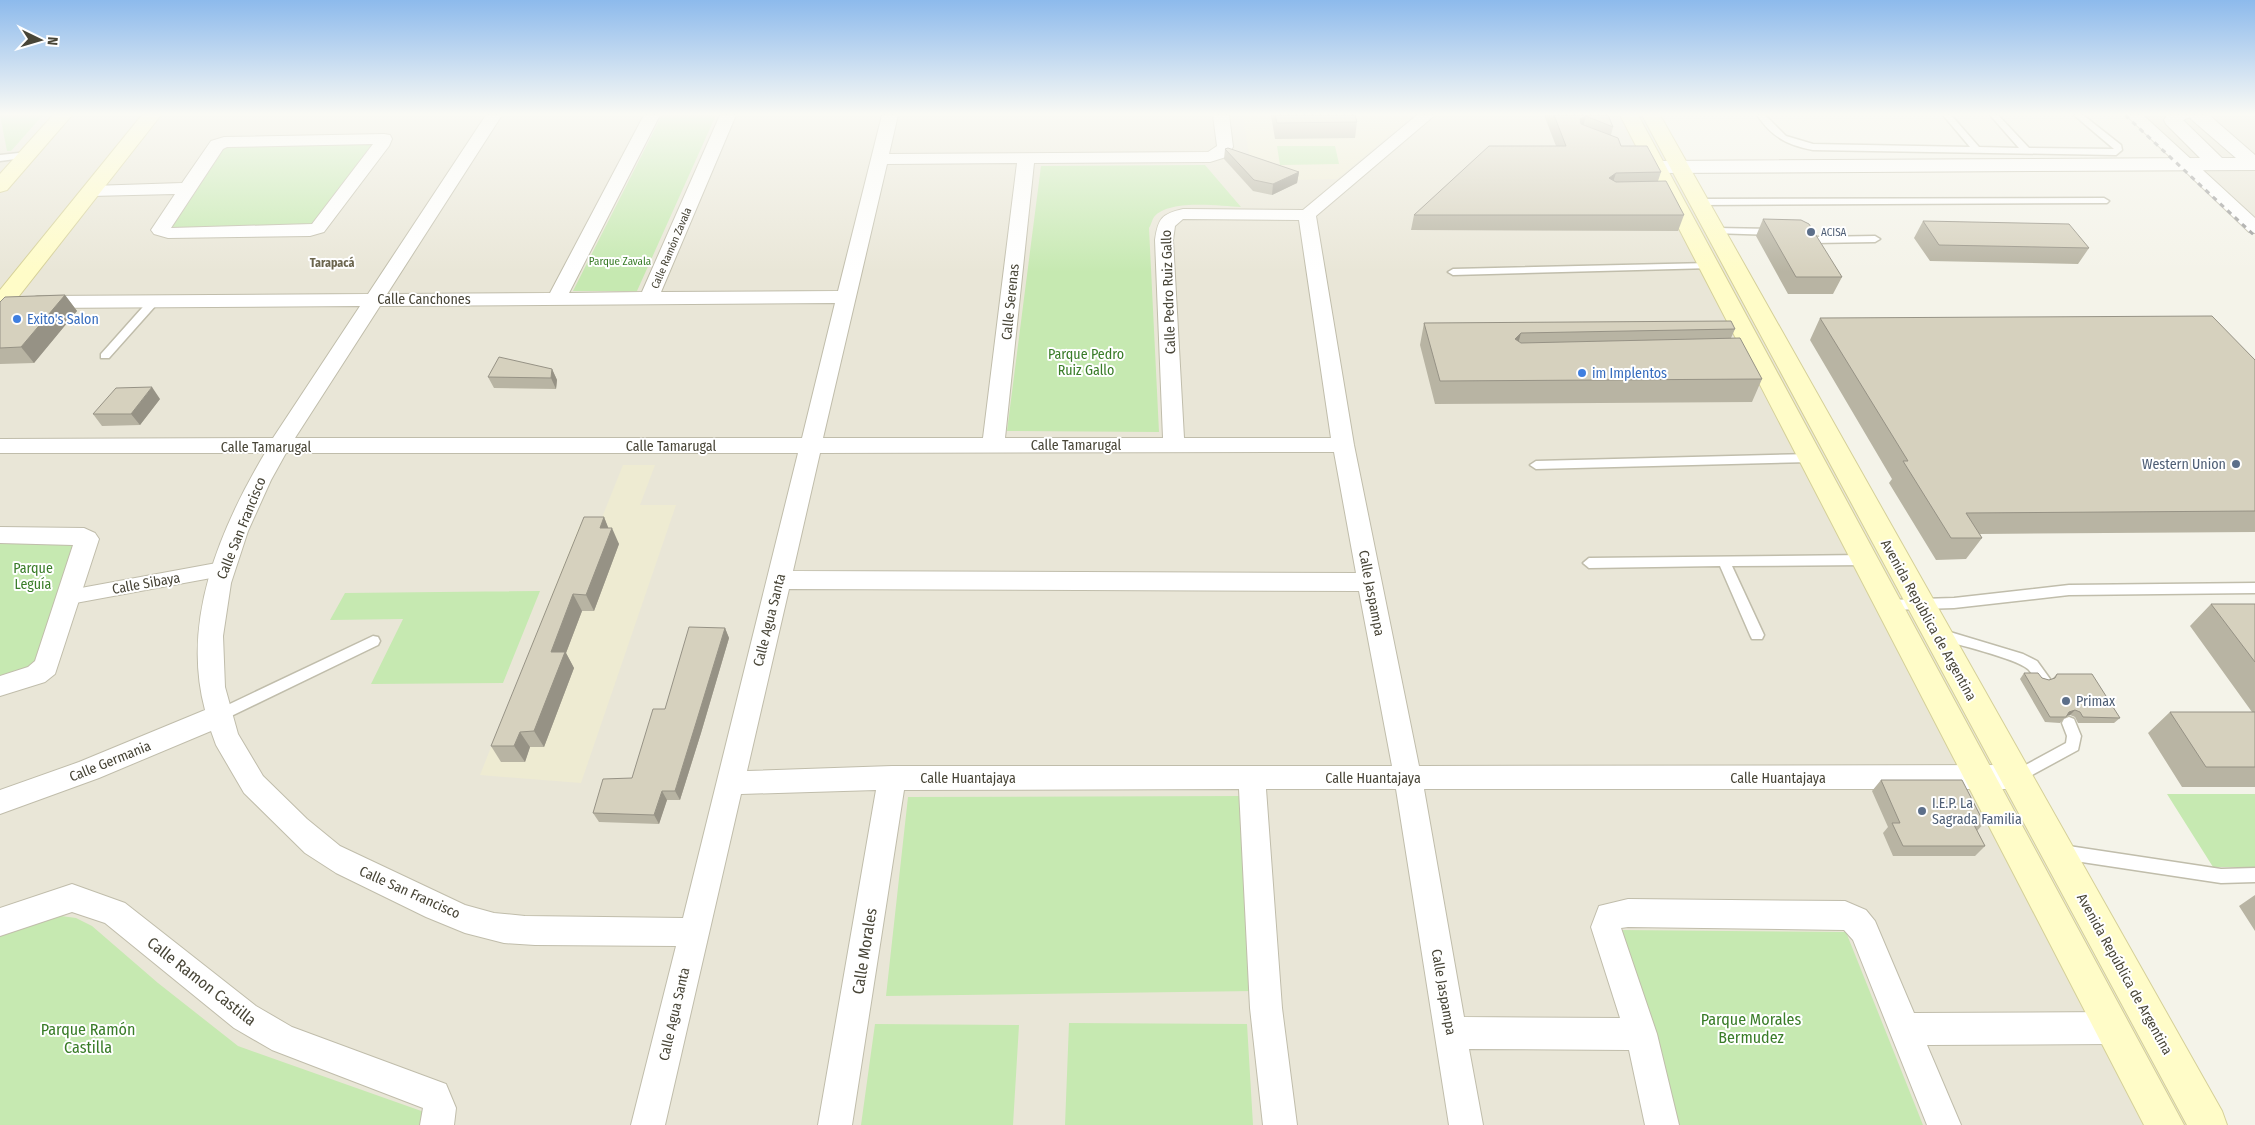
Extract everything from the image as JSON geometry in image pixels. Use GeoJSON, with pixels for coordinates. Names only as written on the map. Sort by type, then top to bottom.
{"type":"FeatureCollection","features":[{"type":"Feature","properties":{"kind":"main road"},"geometry":{"type":"LineString","coordinates":[[0,186],[16,168]]}},
{"type":"Feature","properties":{"kind":"main road"},"geometry":{"type":"LineString","coordinates":[[1,304],[110,168]]}},
{"type":"Feature","properties":{"kind":"main road","name":"Avenida República de Argentina"},"geometry":{"type":"LineString","coordinates":[[1658,168],[1709,266],[1751,355],[1811,458],[2165,1125]]}},
{"type":"Feature","properties":{"kind":"main road","name":"Avenida República de Argentina"},"geometry":{"type":"LineString","coordinates":[[1659,168],[1660,172],[1698,202],[1715,231],[2208,1125]]}},
{"type":"Feature","properties":{"kind":"street"},"geometry":{"type":"LineString","coordinates":[[201,168],[160,230],[163,232],[310,231],[318,228],[363,168]]}},
{"type":"Feature","properties":{"kind":"street","name":"Calle San Francisco"},"geometry":{"type":"LineString","coordinates":[[460,168],[279,447],[259,482],[222,569],[210,633],[212,693],[218,716],[232,752],[251,784],[282,816],[334,858],[444,910],[494,927],[536,931],[694,932]]}},
{"type":"Feature","properties":{"kind":"street"},"geometry":{"type":"LineString","coordinates":[[556,299],[625,168]]}},
{"type":"Feature","properties":{"kind":"street","name":"Calle Ramón Zavala"},"geometry":{"type":"LineString","coordinates":[[649,298],[705,168]]}},
{"type":"Feature","properties":{"kind":"street","name":"Calle Agua Santa"},"geometry":{"type":"LineString","coordinates":[[648,1125],[877,168]]}},
{"type":"Feature","properties":{"kind":"street","name":"Calle Serenas"},"geometry":{"type":"LineString","coordinates":[[994,446],[1025,168]]}},
{"type":"Feature","properties":{"kind":"street"},"geometry":{"type":"LineString","coordinates":[[1307,215],[1364,168]]}},
{"type":"Feature","properties":{"kind":"street"},"geometry":{"type":"LineString","coordinates":[[1660,172],[1956,168]]}},
{"type":"Feature","properties":{"kind":"street"},"geometry":{"type":"LineString","coordinates":[[2191,168],[2255,228]]}},
{"type":"Feature","properties":{"kind":"street"},"geometry":{"type":"LineString","coordinates":[[91,191],[186,188]]}},
{"type":"Feature","properties":{"kind":"street","name":"Calle Pedro Ruiz Gallo"},"geometry":{"type":"LineString","coordinates":[[1174,445],[1164,240],[1166,224],[1174,216],[1183,214],[1307,215]]}},
{"type":"Feature","properties":{"kind":"street","name":"Calle Jaspampa"},"geometry":{"type":"LineString","coordinates":[[1307,215],[1343,444],[1408,778],[1466,1125]]}},
{"type":"Feature","properties":{"kind":"street","name":"Calle Canchones"},"geometry":{"type":"LineString","coordinates":[[1,304],[154,301],[846,297]]}},
{"type":"Feature","properties":{"kind":"street","name":"Calle Tamarugal"},"geometry":{"type":"LineString","coordinates":[[0,446],[1343,444]]}},
{"type":"Feature","properties":{"kind":"street"},"geometry":{"type":"LineString","coordinates":[[0,536],[87,539],[70,597],[46,667],[36,675],[0,686]]}},
{"type":"Feature","properties":{"kind":"street","name":"Calle Sibaya"},"geometry":{"type":"LineString","coordinates":[[70,597],[222,569]]}},
{"type":"Feature","properties":{"kind":"street"},"geometry":{"type":"LineString","coordinates":[[778,580],[1370,582]]}},
{"type":"Feature","properties":{"kind":"street","name":"Calle Germania"},"geometry":{"type":"LineString","coordinates":[[0,802],[89,770],[218,716]]}},
{"type":"Feature","properties":{"kind":"street","name":"Calle Huantajaya"},"geometry":{"type":"LineString","coordinates":[[730,782],[892,778],[2016,777]]}},
{"type":"Feature","properties":{"kind":"street","name":"Calle Morales"},"geometry":{"type":"LineString","coordinates":[[835,1125],[892,778]]}},
{"type":"Feature","properties":{"kind":"street"},"geometry":{"type":"LineString","coordinates":[[1252,778],[1266,1008],[1280,1125]]}},
{"type":"Feature","properties":{"kind":"street","name":"Calle Ramon Castilla"},"geometry":{"type":"LineString","coordinates":[[0,922],[72,898],[115,912],[245,1017],[275,1034],[434,1096],[440,1108],[437,1125]]}},
{"type":"Feature","properties":{"kind":"street"},"geometry":{"type":"LineString","coordinates":[[1662,1125],[1641,1034],[1606,927],[1610,916],[1628,913],[1845,916],[1855,920],[1864,931],[1944,1125]]}},
{"type":"Feature","properties":{"kind":"street"},"geometry":{"type":"LineString","coordinates":[[1903,1029],[2114,1028]]}},
{"type":"Feature","properties":{"kind":"street"},"geometry":{"type":"LineString","coordinates":[[1451,1032],[1641,1034]]}},
{"type":"Feature","properties":{"kind":"lane"},"geometry":{"type":"LineString","coordinates":[[1698,202],[2104,201]]}},
{"type":"Feature","properties":{"kind":"lane"},"geometry":{"type":"LineString","coordinates":[[1715,231],[1792,232],[1811,240],[1875,239]]}},
{"type":"Feature","properties":{"kind":"lane"},"geometry":{"type":"LineString","coordinates":[[1453,272],[1709,266]]}},
{"type":"Feature","properties":{"kind":"lane"},"geometry":{"type":"LineString","coordinates":[[105,356],[154,301]]}},
{"type":"Feature","properties":{"kind":"lane"},"geometry":{"type":"LineString","coordinates":[[1536,465],[1811,458]]}},
{"type":"Feature","properties":{"kind":"lane"},"geometry":{"type":"LineString","coordinates":[[1589,563],[1865,560]]}},
{"type":"Feature","properties":{"kind":"lane"},"geometry":{"type":"LineString","coordinates":[[1724,562],[1757,635]]}},
{"type":"Feature","properties":{"kind":"lane"},"geometry":{"type":"LineString","coordinates":[[1889,605],[1954,603],[2069,590],[2255,588]]}},
{"type":"Feature","properties":{"kind":"lane"},"geometry":{"type":"LineString","coordinates":[[1936,632],[2018,658],[2032,665],[2043,679]]}},
{"type":"Feature","properties":{"kind":"lane"},"geometry":{"type":"LineString","coordinates":[[218,716],[372,641]]}},
{"type":"Feature","properties":{"kind":"lane"},"geometry":{"type":"LineString","coordinates":[[2016,777],[2072,746],[2074,736],[2068,723]]}},
{"type":"Feature","properties":{"kind":"lane"},"geometry":{"type":"LineString","coordinates":[[2057,851],[2221,876],[2255,875]]}},
{"type":"Feature","properties":{"kind":"shaded area"},"geometry":{"type":"Polygon","coordinates":[[[0,168],[1673,168],[2197,1125],[0,1125],[0,168]]]}},
{"type":"Feature","properties":{"kind":"shaded area"},"geometry":{"type":"Polygon","coordinates":[[[1259,168],[1351,168],[1337,179],[1296,180],[1259,168]]]}},
{"type":"Feature","properties":{"kind":"shaded area"},"geometry":{"type":"Polygon","coordinates":[[[2188,168],[2255,168],[2255,230],[2188,168]]]}},
{"type":"Feature","properties":{"kind":"shaded area"},"geometry":{"type":"Polygon","coordinates":[[[623,465],[655,465],[640,505],[676,505],[581,783],[480,775],[579,526],[599,525],[623,465]]]}},
{"type":"Feature","properties":{"kind":"green space"},"geometry":{"type":"Polygon","coordinates":[[[207,168],[357,168],[314,225],[174,228],[168,222],[207,168]]]}},
{"type":"Feature","properties":{"kind":"green space","name":"Parque Zavala"},"geometry":{"type":"Polygon","coordinates":[[[635,168],[692,168],[637,291],[573,291],[635,168]]]}},
{"type":"Feature","properties":{"kind":"green space","name":"Parque Pedro Ruiz Gallo"},"geometry":{"type":"Polygon","coordinates":[[[1041,168],[1207,168],[1241,207],[1195,205],[1171,208],[1161,211],[1154,217],[1149,228],[1159,432],[1007,431],[1041,168]]]}},
{"type":"Feature","properties":{"kind":"green space","name":"Parque Leguía"},"geometry":{"type":"Polygon","coordinates":[[[0,543],[74,543],[34,669],[0,678],[0,543]]]}},
{"type":"Feature","properties":{"kind":"green space"},"geometry":{"type":"Polygon","coordinates":[[[540,591],[503,683],[371,684],[403,619],[330,620],[345,593],[540,591]]]}},
{"type":"Feature","properties":{"kind":"green space"},"geometry":{"type":"Polygon","coordinates":[[[2167,794],[2255,794],[2255,867],[2213,867],[2167,794]]]}},
{"type":"Feature","properties":{"kind":"green space"},"geometry":{"type":"Polygon","coordinates":[[[1244,796],[1254,991],[886,996],[908,797],[1244,796]]]}},
{"type":"Feature","properties":{"kind":"green space","name":"Parque Ramón Castilla"},"geometry":{"type":"Polygon","coordinates":[[[61,916],[76,918],[92,926],[158,983],[238,1046],[427,1113],[425,1125],[0,1125],[0,932],[29,922],[61,916]]]}},
{"type":"Feature","properties":{"kind":"green space","name":"Parque Morales Bermudez"},"geometry":{"type":"Polygon","coordinates":[[[1620,930],[1846,932],[1923,1125],[1674,1125],[1620,930]]]}},
{"type":"Feature","properties":{"kind":"green space"},"geometry":{"type":"Polygon","coordinates":[[[1069,1023],[1247,1024],[1253,1125],[1065,1125],[1069,1023]]]}},
{"type":"Feature","properties":{"kind":"green space"},"geometry":{"type":"Polygon","coordinates":[[[875,1024],[1019,1025],[1013,1125],[861,1125],[875,1024]]]}},
{"type":"Feature","properties":{"kind":"building"},"geometry":{"type":"Polygon","coordinates":[[[1242,168],[1286,168],[1299,172],[1273,184],[1254,180],[1242,168]]]}},
{"type":"Feature","properties":{"kind":"building"},"geometry":{"type":"Polygon","coordinates":[[[1466,168],[1659,168],[1661,172],[1616,173],[1609,178],[1616,182],[1666,181],[1684,215],[1414,215],[1466,168]]]}},
{"type":"Feature","properties":{"kind":"building"},"geometry":{"type":"Polygon","coordinates":[[[1763,219],[1801,220],[1809,224],[1842,277],[1796,277],[1763,219]]]}},
{"type":"Feature","properties":{"kind":"building"},"geometry":{"type":"Polygon","coordinates":[[[1923,221],[2069,224],[2089,248],[1939,245],[1923,221]]]}},
{"type":"Feature","properties":{"kind":"building"},"geometry":{"type":"Polygon","coordinates":[[[65,295],[21,347],[0,348],[0,302],[5,297],[65,295]]]}},
{"type":"Feature","properties":{"kind":"building"},"geometry":{"type":"Polygon","coordinates":[[[2212,316],[2255,360],[2255,511],[1966,513],[1982,538],[1951,538],[1903,461],[1908,461],[1820,318],[2212,316]]]}},
{"type":"Feature","properties":{"kind":"building"},"geometry":{"type":"Polygon","coordinates":[[[1731,321],[1735,329],[1521,333],[1515,339],[1521,343],[1740,338],[1762,379],[1440,381],[1424,323],[1731,321]]]}},
{"type":"Feature","properties":{"kind":"building"},"geometry":{"type":"Polygon","coordinates":[[[499,357],[552,369],[551,378],[488,377],[499,357]]]}},
{"type":"Feature","properties":{"kind":"building"},"geometry":{"type":"Polygon","coordinates":[[[152,387],[131,414],[93,414],[116,388],[152,387]]]}},
{"type":"Feature","properties":{"kind":"building"},"geometry":{"type":"Polygon","coordinates":[[[584,517],[604,517],[600,528],[612,528],[586,595],[573,594],[551,652],[565,652],[534,731],[520,732],[514,746],[491,746],[584,517]]]}},
{"type":"Feature","properties":{"kind":"building"},"geometry":{"type":"Polygon","coordinates":[[[2211,604],[2255,604],[2255,662],[2211,604]]]}},
{"type":"Feature","properties":{"kind":"building"},"geometry":{"type":"Polygon","coordinates":[[[689,627],[725,628],[675,791],[662,791],[654,815],[593,813],[603,779],[632,778],[653,709],[665,709],[689,627]]]}},
{"type":"Feature","properties":{"kind":"building","name":"Primax"},"geometry":{"type":"Polygon","coordinates":[[[2024,673],[2038,673],[2042,678],[2049,680],[2055,678],[2057,674],[2092,674],[2120,718],[2083,717],[2080,712],[2075,710],[2069,712],[2066,717],[2050,717],[2024,673]]]}},
{"type":"Feature","properties":{"kind":"building"},"geometry":{"type":"Polygon","coordinates":[[[2170,712],[2255,712],[2255,767],[2206,767],[2170,712]]]}},
{"type":"Feature","properties":{"kind":"building"},"geometry":{"type":"Polygon","coordinates":[[[1881,780],[1962,780],[1984,823],[1973,823],[1985,846],[1903,846],[1892,823],[1900,823],[1881,780]]]}},
{"type":"Feature","properties":{"kind":"railway"},"geometry":{"type":"LineString","coordinates":[[2181,168],[2255,236]]}},
{"type":"Feature","properties":{"kind":"place","name":"ACISA"},"geometry":{"type":"Point","coordinates":[1811,232]}},
{"type":"Feature","properties":{"kind":"place","name":"Exito's Salon"},"geometry":{"type":"Point","coordinates":[17,319]}},
{"type":"Feature","properties":{"kind":"place","name":"im Implentos"},"geometry":{"type":"Point","coordinates":[1582,373]}},
{"type":"Feature","properties":{"kind":"place","name":"Western Union"},"geometry":{"type":"Point","coordinates":[2236,464]}},
{"type":"Feature","properties":{"kind":"place","name":"Primax"},"geometry":{"type":"Point","coordinates":[2066,701]}},
{"type":"Feature","properties":{"kind":"place","name":"I.E.P. La Sagrada Familia"},"geometry":{"type":"Point","coordinates":[1922,811]}},
{"type":"Feature","properties":{"kind":"district","name":"Tarapacá"},"geometry":{"type":"Point","coordinates":[332,263]}}]}
